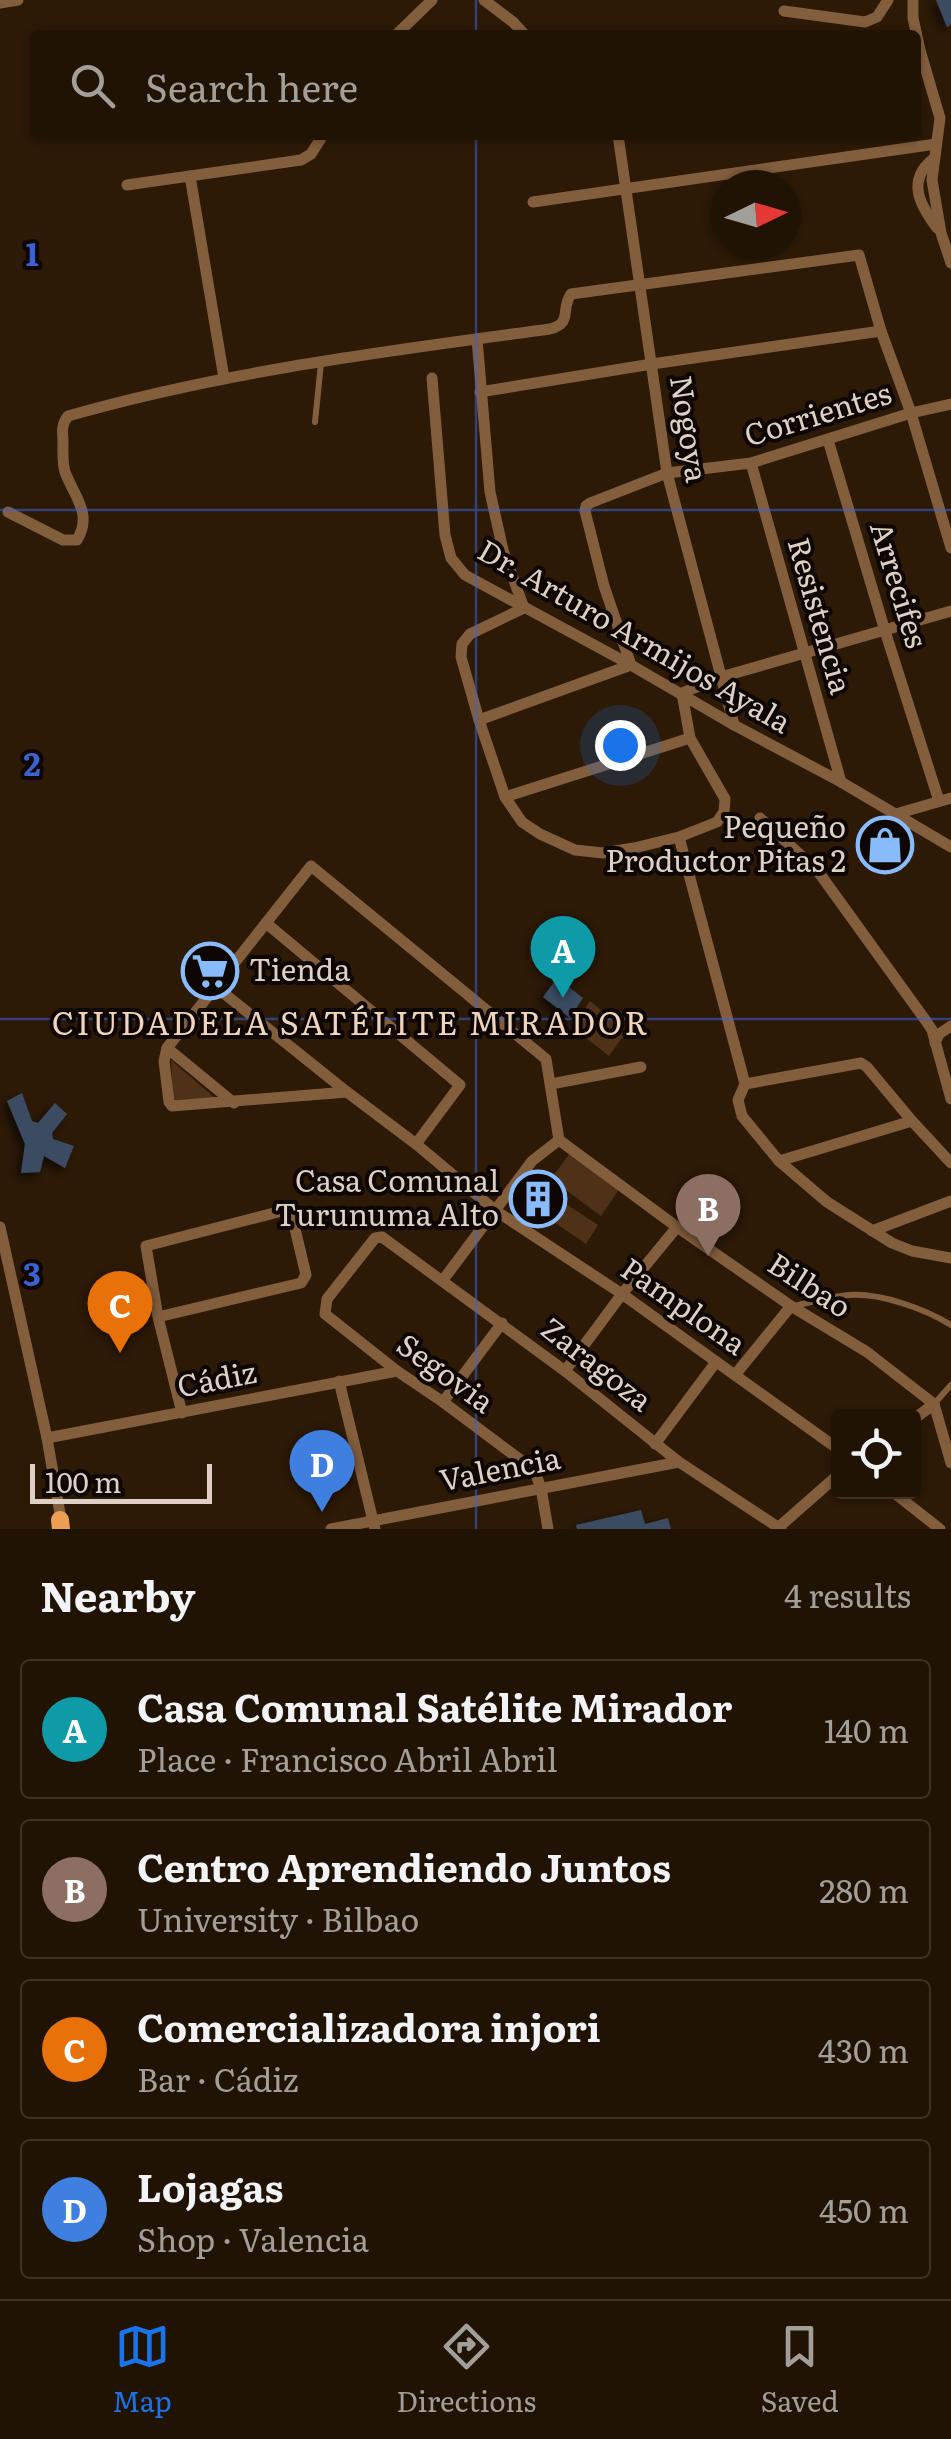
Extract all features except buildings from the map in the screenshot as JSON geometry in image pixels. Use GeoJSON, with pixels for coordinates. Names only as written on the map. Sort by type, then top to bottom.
{"type":"FeatureCollection","features":[{"type":"Feature","properties":{"kind":"street"},"geometry":{"type":"LineString","coordinates":[[0,3],[18,0]]}},
{"type":"Feature","properties":{"kind":"street"},"geometry":{"type":"LineString","coordinates":[[401,30],[432,0]]}},
{"type":"Feature","properties":{"kind":"street"},"geometry":{"type":"LineString","coordinates":[[484,0],[520,30]]}},
{"type":"Feature","properties":{"kind":"street"},"geometry":{"type":"LineString","coordinates":[[784,11],[865,22],[880,14],[888,0]]}},
{"type":"Feature","properties":{"kind":"street"},"geometry":{"type":"LineString","coordinates":[[912,0],[916,30]]}},
{"type":"Feature","properties":{"kind":"street"},"geometry":{"type":"LineString","coordinates":[[921,53],[939,107],[932,180],[941,233],[951,263]]}},
{"type":"Feature","properties":{"kind":"street"},"geometry":{"type":"LineString","coordinates":[[126,185],[301,160],[311,154],[320,140]]}},
{"type":"Feature","properties":{"kind":"street","name":"Nogoya"},"geometry":{"type":"LineString","coordinates":[[619,140],[668,474],[734,725]]}},
{"type":"Feature","properties":{"kind":"street"},"geometry":{"type":"LineString","coordinates":[[532,202],[936,144]]}},
{"type":"Feature","properties":{"kind":"street"},"geometry":{"type":"LineString","coordinates":[[190,176],[224,378]]}},
{"type":"Feature","properties":{"kind":"street"},"geometry":{"type":"LineString","coordinates":[[8,512],[63,540],[77,540],[82,532],[84,512],[64,465],[65,418],[224,378],[560,326],[566,319],[564,303],[570,294],[859,255],[951,548]]}},
{"type":"Feature","properties":{"kind":"street"},"geometry":{"type":"LineString","coordinates":[[480,392],[881,331]]}},
{"type":"Feature","properties":{"kind":"street"},"geometry":{"type":"LineString","coordinates":[[477,339],[490,492],[503,550],[524,608],[470,634],[462,644],[461,657],[506,797],[522,822],[540,834],[574,850],[602,853],[680,836],[717,822],[724,812],[725,799],[690,738],[682,694],[721,677],[951,612]]}},
{"type":"Feature","properties":{"kind":"street","name":"Dr. Arturo Armijos Ayala"},"geometry":{"type":"LineString","coordinates":[[432,378],[445,535],[451,558],[465,575],[841,782],[951,848]]}},
{"type":"Feature","properties":{"kind":"street","name":"Corrientes"},"geometry":{"type":"LineString","coordinates":[[631,665],[604,586],[585,512],[590,502],[668,474],[751,463],[951,404]]}},
{"type":"Feature","properties":{"kind":"street","name":"Arrecifes"},"geometry":{"type":"LineString","coordinates":[[828,440],[885,631],[945,800]]}},
{"type":"Feature","properties":{"kind":"street","name":"Resistencia"},"geometry":{"type":"LineString","coordinates":[[751,463],[841,782]]}},
{"type":"Feature","properties":{"kind":"street"},"geometry":{"type":"LineString","coordinates":[[479,720],[631,665]]}},
{"type":"Feature","properties":{"kind":"street"},"geometry":{"type":"LineString","coordinates":[[506,797],[690,738]]}},
{"type":"Feature","properties":{"kind":"street"},"geometry":{"type":"LineString","coordinates":[[896,814],[945,800]]}},
{"type":"Feature","properties":{"kind":"street"},"geometry":{"type":"LineString","coordinates":[[760,818],[817,870],[926,1021],[951,1099]]}},
{"type":"Feature","properties":{"kind":"street"},"geometry":{"type":"LineString","coordinates":[[680,836],[745,1084],[738,1100],[742,1116],[778,1161],[827,1202],[892,1244],[951,1258]]}},
{"type":"Feature","properties":{"kind":"street"},"geometry":{"type":"LineString","coordinates":[[347,1092],[170,1105],[164,1061],[167,1048],[311,866],[546,1059],[559,1140],[532,1161],[443,1280]]}},
{"type":"Feature","properties":{"kind":"street"},"geometry":{"type":"LineString","coordinates":[[266,923],[460,1085],[416,1144]]}},
{"type":"Feature","properties":{"kind":"street","name":"Pamplona"},"geometry":{"type":"LineString","coordinates":[[216,987],[496,1211],[622,1294],[831,1444]]}},
{"type":"Feature","properties":{"kind":"street"},"geometry":{"type":"LineString","coordinates":[[935,1043],[939,1034],[951,1026]]}},
{"type":"Feature","properties":{"kind":"street"},"geometry":{"type":"LineString","coordinates":[[167,1048],[234,1103]]}},
{"type":"Feature","properties":{"kind":"street"},"geometry":{"type":"LineString","coordinates":[[745,1084],[861,1063],[951,1163]]}},
{"type":"Feature","properties":{"kind":"street"},"geometry":{"type":"LineString","coordinates":[[551,1084],[641,1066]]}},
{"type":"Feature","properties":{"kind":"street"},"geometry":{"type":"LineString","coordinates":[[778,1161],[912,1121]]}},
{"type":"Feature","properties":{"kind":"street","name":"Bilbao"},"geometry":{"type":"LineString","coordinates":[[559,1140],[791,1306],[867,1352],[934,1404]]}},
{"type":"Feature","properties":{"kind":"street"},"geometry":{"type":"LineString","coordinates":[[872,1231],[951,1201]]}},
{"type":"Feature","properties":{"kind":"street"},"geometry":{"type":"LineString","coordinates":[[158,1317],[301,1284],[306,1275],[292,1216],[282,1211],[146,1246],[158,1317],[182,1413]]}},
{"type":"Feature","properties":{"kind":"street"},"geometry":{"type":"LineString","coordinates":[[0,1227],[47,1438],[61,1526]]}},
{"type":"Feature","properties":{"kind":"street"},"geometry":{"type":"LineString","coordinates":[[566,1371],[677,1227]]}},
{"type":"Feature","properties":{"kind":"street","name":"Zaragoza"},"geometry":{"type":"LineString","coordinates":[[328,1318],[327,1299],[375,1238],[382,1237],[566,1371],[679,1462],[780,1528]]}},
{"type":"Feature","properties":{"kind":"street"},"geometry":{"type":"LineString","coordinates":[[735,1374],[791,1306]]}},
{"type":"Feature","properties":{"kind":"street","name":"Segovia"},"geometry":{"type":"LineString","coordinates":[[328,1318],[534,1470],[541,1488]]}},
{"type":"Feature","properties":{"kind":"street"},"geometry":{"type":"LineString","coordinates":[[443,1402],[502,1324]]}},
{"type":"Feature","properties":{"kind":"street"},"geometry":{"type":"LineString","coordinates":[[655,1444],[716,1362]]}},
{"type":"Feature","properties":{"kind":"street","name":"Cádiz"},"geometry":{"type":"LineString","coordinates":[[47,1438],[397,1371]]}},
{"type":"Feature","properties":{"kind":"street"},"geometry":{"type":"LineString","coordinates":[[339,1381],[374,1524]]}},
{"type":"Feature","properties":{"kind":"street"},"geometry":{"type":"LineString","coordinates":[[921,1413],[934,1404],[951,1403]]}},
{"type":"Feature","properties":{"kind":"street"},"geometry":{"type":"LineString","coordinates":[[934,1404],[951,1462]]}},
{"type":"Feature","properties":{"kind":"street","name":"Valencia"},"geometry":{"type":"LineString","coordinates":[[332,1529],[374,1524],[679,1462]]}},
{"type":"Feature","properties":{"kind":"street"},"geometry":{"type":"LineString","coordinates":[[780,1528],[831,1481]]}},
{"type":"Feature","properties":{"kind":"street"},"geometry":{"type":"LineString","coordinates":[[541,1488],[548,1529]]}},
{"type":"Feature","properties":{"kind":"street"},"geometry":{"type":"LineString","coordinates":[[903,1499],[940,1529]]}},
{"type":"Feature","properties":{"kind":"lane"},"geometry":{"type":"LineString","coordinates":[[315,422],[321,362]]}},
{"type":"Feature","properties":{"kind":"lane"},"geometry":{"type":"LineString","coordinates":[[791,1306],[853,1295],[905,1304],[951,1325]]}},
{"type":"Feature","properties":{"kind":"lane"},"geometry":{"type":"LineString","coordinates":[[934,1404],[951,1385]]}},
{"type":"Feature","properties":{"kind":"shaded area"},"geometry":{"type":"Polygon","coordinates":[[[590,1001],[627,1031],[609,1056],[572,1027],[590,1001]]]}},
{"type":"Feature","properties":{"kind":"shaded area"},"geometry":{"type":"Polygon","coordinates":[[[171,1060],[215,1098],[173,1100],[171,1060]]]}},
{"type":"Feature","properties":{"kind":"shaded area"},"geometry":{"type":"Polygon","coordinates":[[[570,1153],[620,1188],[601,1216],[551,1179],[570,1153]]]}},
{"type":"Feature","properties":{"kind":"shaded area"},"geometry":{"type":"Polygon","coordinates":[[[563,1202],[598,1225],[586,1244],[551,1220],[563,1202]]]}},
{"type":"Feature","properties":{"kind":"place","name":"Pequeño Productor Pitas 2"},"geometry":{"type":"Point","coordinates":[885,845]}},
{"type":"Feature","properties":{"kind":"place","name":"Tienda"},"geometry":{"type":"Point","coordinates":[210,971]}},
{"type":"Feature","properties":{"kind":"place","name":"Casa Comunal Satélite Mirador"},"geometry":{"type":"Point","coordinates":[563,998]}},
{"type":"Feature","properties":{"kind":"place","name":"Casa Comunal Turunuma Alto"},"geometry":{"type":"Point","coordinates":[538,1199]}},
{"type":"Feature","properties":{"kind":"place","name":"Centro Aprendiendo Juntos"},"geometry":{"type":"Point","coordinates":[708,1256]}},
{"type":"Feature","properties":{"kind":"place","name":"Comercializadora injori"},"geometry":{"type":"Point","coordinates":[120,1353]}},
{"type":"Feature","properties":{"kind":"place","name":"Lojagas"},"geometry":{"type":"Point","coordinates":[322,1512]}},
{"type":"Feature","properties":{"kind":"district","name":"CIUDADELA SATÉLITE MIRADOR"},"geometry":{"type":"Point","coordinates":[351,1024]}}]}
